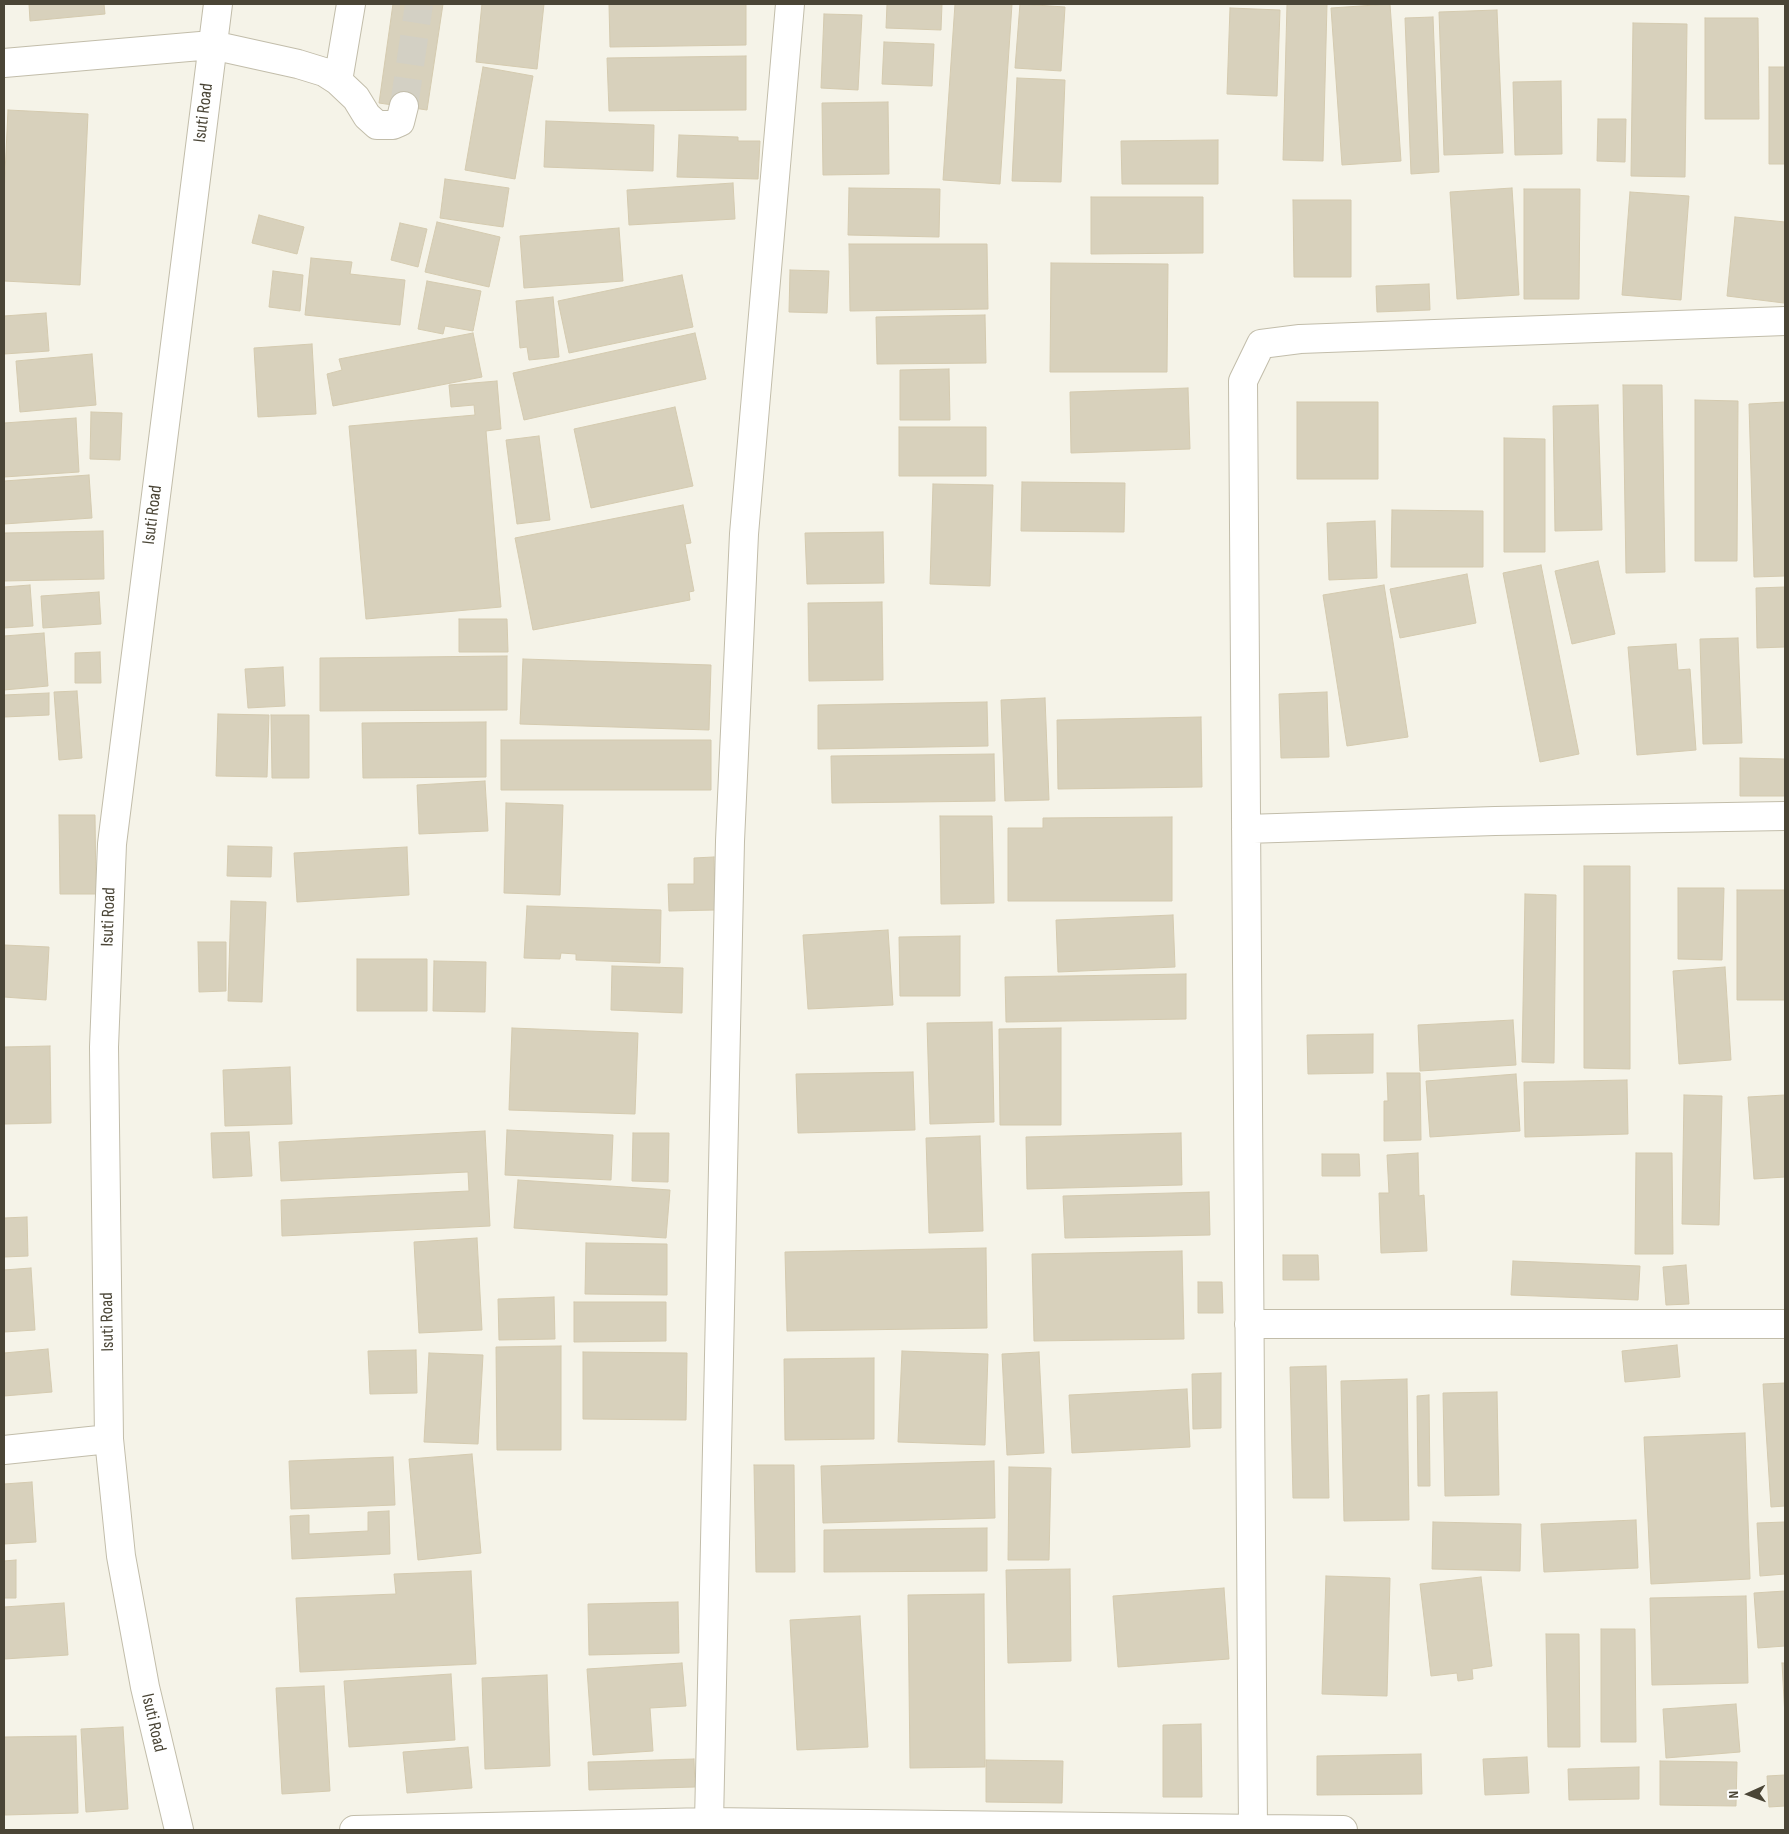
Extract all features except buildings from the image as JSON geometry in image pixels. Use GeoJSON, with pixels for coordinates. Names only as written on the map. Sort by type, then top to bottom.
{"type":"FeatureCollection","features":[{"type":"Feature","properties":{"kind":"street","name":"Isuti Road"},"geometry":{"type":"LineString","coordinates":[[179,1830],[144,1687],[121,1556],[109,1439],[104,1047],[112,844],[218,4]]}},
{"type":"Feature","properties":{"kind":"street"},"geometry":{"type":"LineString","coordinates":[[338,81],[351,4]]}},
{"type":"Feature","properties":{"kind":"street"},"geometry":{"type":"LineString","coordinates":[[709,1822],[730,841],[744,534],[790,4]]}},
{"type":"Feature","properties":{"kind":"street"},"geometry":{"type":"LineString","coordinates":[[4,64],[212,45],[324,72],[338,81],[356,98],[368,116],[377,125],[393,125],[400,122],[404,106]]}},
{"type":"Feature","properties":{"kind":"street"},"geometry":{"type":"LineString","coordinates":[[1253,1829],[1243,382],[1261,344],[1300,339],[1785,322]]}},
{"type":"Feature","properties":{"kind":"street"},"geometry":{"type":"LineString","coordinates":[[1246,829],[1505,821],[1785,816]]}},
{"type":"Feature","properties":{"kind":"street"},"geometry":{"type":"LineString","coordinates":[[1249,1324],[1785,1324]]}},
{"type":"Feature","properties":{"kind":"street"},"geometry":{"type":"LineString","coordinates":[[4,1450],[109,1439]]}},
{"type":"Feature","properties":{"kind":"street"},"geometry":{"type":"LineString","coordinates":[[354,1830],[709,1822],[1343,1830]]}},
{"type":"Feature","properties":{"kind":"tunnel"},"geometry":{"type":"LineString","coordinates":[[404,106],[419,4]]}}]}
